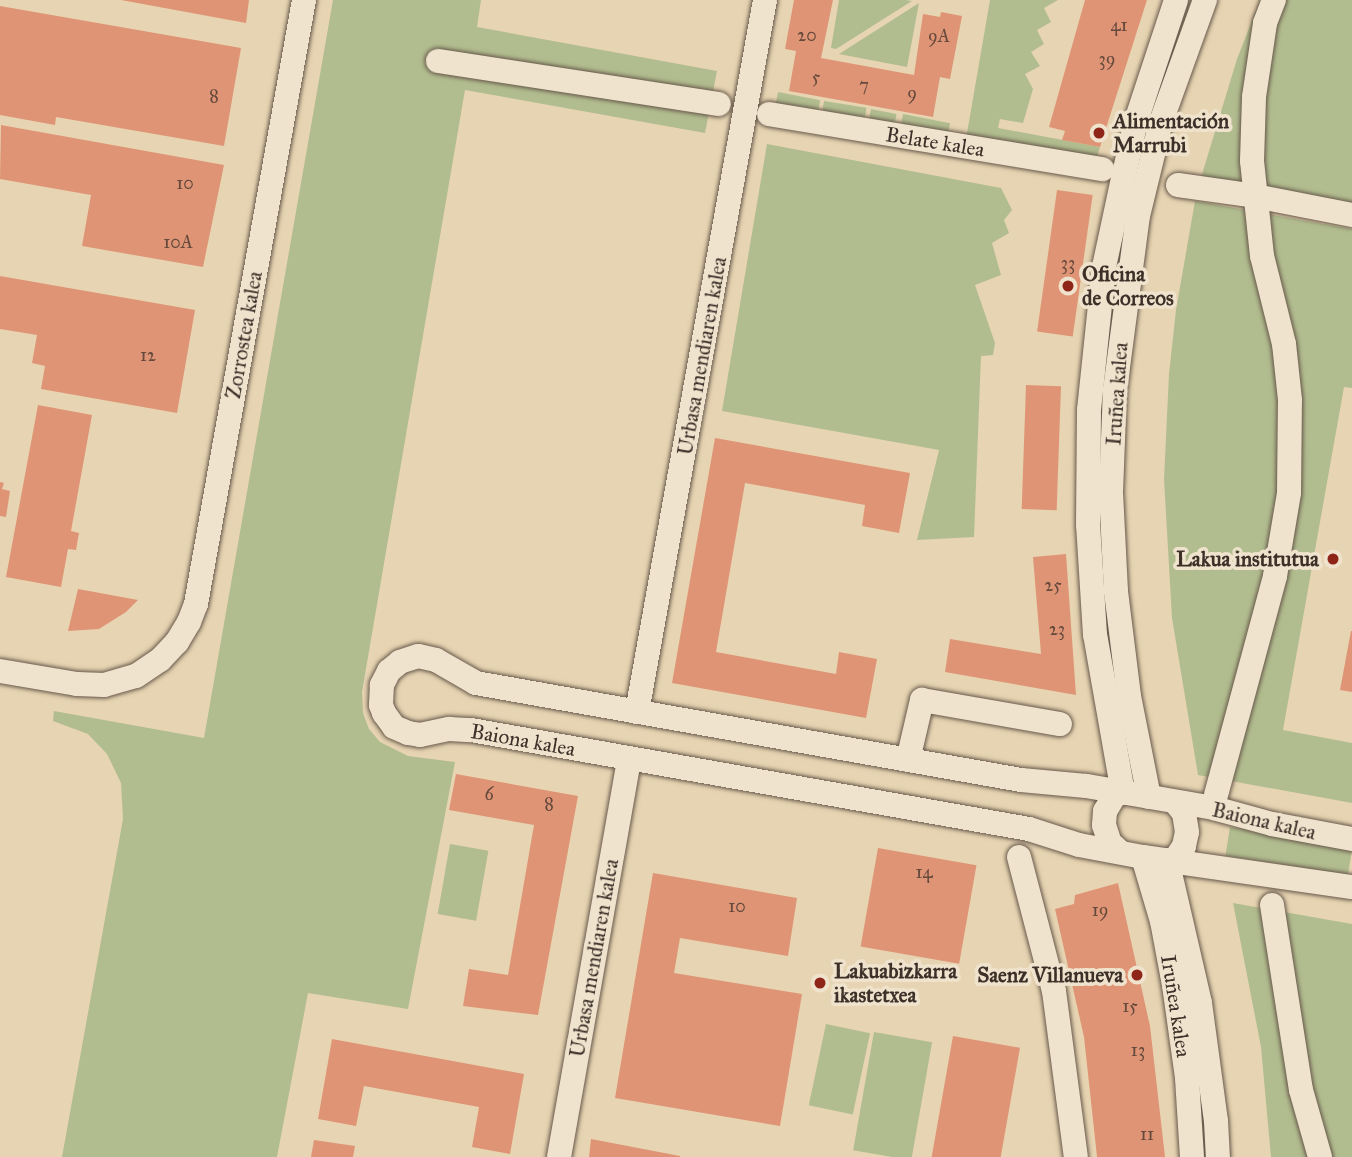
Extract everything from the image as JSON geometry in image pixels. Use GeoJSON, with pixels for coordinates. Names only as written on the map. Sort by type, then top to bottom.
{"type":"FeatureCollection","features":[{"type":"Feature","properties":{"kind":"street","name":"Zorrostea kalea"},"geometry":{"type":"LineString","coordinates":[[0,671],[77,684],[104,685],[136,676],[160,660],[177,642],[196,604],[304,0]]}},
{"type":"Feature","properties":{"kind":"street","name":"Urbasa mendiaren kalea"},"geometry":{"type":"LineString","coordinates":[[638,712],[765,0]]}},
{"type":"Feature","properties":{"kind":"street","name":"Iruñea kalea"},"geometry":{"type":"LineString","coordinates":[[1119,793],[1095,635],[1088,525],[1089,410],[1104,267],[1136,121],[1176,0]]}},
{"type":"Feature","properties":{"kind":"street","name":"Iruñea kalea"},"geometry":{"type":"LineString","coordinates":[[1149,797],[1129,696],[1116,591],[1111,492],[1115,390],[1144,191],[1161,122],[1205,0]]}},
{"type":"Feature","properties":{"kind":"street"},"geometry":{"type":"LineString","coordinates":[[1216,795],[1275,576],[1289,493],[1292,444],[1288,378],[1284,344],[1262,256],[1252,161],[1254,97],[1265,23],[1274,0]]}},
{"type":"Feature","properties":{"kind":"street"},"geometry":{"type":"LineString","coordinates":[[438,61],[719,104]]}},
{"type":"Feature","properties":{"kind":"street","name":"Belate kalea"},"geometry":{"type":"LineString","coordinates":[[769,114],[1102,170]]}},
{"type":"Feature","properties":{"kind":"street"},"geometry":{"type":"LineString","coordinates":[[1178,185],[1255,196],[1352,215]]}},
{"type":"Feature","properties":{"kind":"street","name":"Baiona kalea"},"geometry":{"type":"LineString","coordinates":[[1352,839],[1272,824],[1214,808],[1086,786],[1032,782],[476,683],[436,660],[418,656],[400,662],[389,671],[382,685],[381,705],[394,727],[420,736],[449,729],[471,730],[1029,829],[1079,845],[1161,860],[1352,887]]}},
{"type":"Feature","properties":{"kind":"street"},"geometry":{"type":"LineString","coordinates":[[908,760],[922,700],[1060,724]]}},
{"type":"Feature","properties":{"kind":"street","name":"Urbasa mendiaren kalea"},"geometry":{"type":"LineString","coordinates":[[559,1157],[629,760]]}},
{"type":"Feature","properties":{"kind":"street"},"geometry":{"type":"LineString","coordinates":[[1119,793],[1105,811],[1104,825],[1110,843],[1119,851]]}},
{"type":"Feature","properties":{"kind":"street","name":"Baiona kalea"},"geometry":{"type":"LineString","coordinates":[[1161,860],[1185,846],[1187,832],[1184,813],[1175,803]]}},
{"type":"Feature","properties":{"kind":"street"},"geometry":{"type":"LineString","coordinates":[[1019,857],[1054,991],[1076,1157]]}},
{"type":"Feature","properties":{"kind":"street","name":"Iruñea kalea"},"geometry":{"type":"LineString","coordinates":[[1161,860],[1162,921],[1187,1078],[1192,1157]]}},
{"type":"Feature","properties":{"kind":"street","name":"Iruñea kalea"},"geometry":{"type":"LineString","coordinates":[[1161,860],[1200,1003],[1216,1121],[1217,1157]]}},
{"type":"Feature","properties":{"kind":"street"},"geometry":{"type":"LineString","coordinates":[[1272,905],[1301,1090],[1320,1157]]}},
{"type":"Feature","properties":{"kind":"green space"},"geometry":{"type":"Polygon","coordinates":[[[333,0],[481,0],[477,27],[717,71],[705,133],[465,90],[362,692],[363,713],[369,729],[380,742],[408,756],[455,762],[408,1009],[308,993],[277,1157],[62,1157],[123,819],[121,783],[107,754],[88,734],[53,721],[54,711],[204,738],[333,0]]]}},
{"type":"Feature","properties":{"kind":"green space"},"geometry":{"type":"Polygon","coordinates":[[[839,0],[912,1],[836,49],[831,48],[839,0]]]}},
{"type":"Feature","properties":{"kind":"green space"},"geometry":{"type":"Polygon","coordinates":[[[990,0],[1058,0],[1044,8],[1051,22],[1037,30],[1044,44],[1031,52],[1040,66],[1025,74],[1033,89],[1023,123],[1000,119],[998,128],[1100,147],[1096,161],[966,139],[990,0]]]}},
{"type":"Feature","properties":{"kind":"green space"},"geometry":{"type":"Polygon","coordinates":[[[1260,0],[1352,0],[1352,208],[1200,181],[1237,59],[1260,0]]]}},
{"type":"Feature","properties":{"kind":"green space"},"geometry":{"type":"Polygon","coordinates":[[[919,3],[907,67],[839,54],[919,3]]]}},
{"type":"Feature","properties":{"kind":"green space"},"geometry":{"type":"Polygon","coordinates":[[[778,92],[820,100],[818,114],[775,106],[778,92]]]}},
{"type":"Feature","properties":{"kind":"green space"},"geometry":{"type":"Polygon","coordinates":[[[824,101],[866,108],[864,121],[822,114],[824,101]]]}},
{"type":"Feature","properties":{"kind":"green space"},"geometry":{"type":"Polygon","coordinates":[[[871,109],[897,114],[894,127],[869,122],[871,109]]]}},
{"type":"Feature","properties":{"kind":"green space"},"geometry":{"type":"Polygon","coordinates":[[[903,114],[950,123],[947,137],[900,128],[903,114]]]}},
{"type":"Feature","properties":{"kind":"green space"},"geometry":{"type":"Polygon","coordinates":[[[767,144],[1001,188],[1012,210],[1004,220],[1009,233],[992,243],[1001,275],[975,285],[995,343],[993,355],[981,356],[974,537],[917,540],[939,450],[722,411],[767,144]]]}},
{"type":"Feature","properties":{"kind":"green space"},"geometry":{"type":"Polygon","coordinates":[[[1195,201],[1352,229],[1352,388],[1344,387],[1283,730],[1352,743],[1352,803],[1198,775],[1172,618],[1164,479],[1169,374],[1176,310],[1195,201]]]}},
{"type":"Feature","properties":{"kind":"green space"},"geometry":{"type":"Polygon","coordinates":[[[1230,827],[1352,846],[1348,875],[1225,856],[1230,827]]]}},
{"type":"Feature","properties":{"kind":"green space"},"geometry":{"type":"Polygon","coordinates":[[[450,844],[488,851],[476,921],[438,914],[450,844]]]}},
{"type":"Feature","properties":{"kind":"green space"},"geometry":{"type":"Polygon","coordinates":[[[1233,903],[1352,924],[1352,1157],[1271,1157],[1261,1047],[1233,903]]]}},
{"type":"Feature","properties":{"kind":"green space"},"geometry":{"type":"Polygon","coordinates":[[[826,1024],[870,1033],[853,1115],[809,1105],[826,1024]]]}},
{"type":"Feature","properties":{"kind":"green space"},"geometry":{"type":"Polygon","coordinates":[[[874,1032],[932,1042],[912,1157],[892,1157],[853,1150],[874,1032]]]}},
{"type":"Feature","properties":{"kind":"building"},"geometry":{"type":"Polygon","coordinates":[[[121,0],[249,0],[246,23],[121,0]]]}},
{"type":"Feature","properties":{"kind":"building"},"geometry":{"type":"Polygon","coordinates":[[[794,0],[833,0],[821,58],[914,75],[923,14],[940,17],[941,12],[962,16],[950,79],[940,77],[933,117],[789,91],[796,51],[785,49],[794,0]]]}},
{"type":"Feature","properties":{"kind":"building"},"geometry":{"type":"Polygon","coordinates":[[[1085,0],[1147,0],[1100,147],[1062,140],[1065,131],[1049,127],[1085,0]]]}},
{"type":"Feature","properties":{"kind":"building"},"geometry":{"type":"Polygon","coordinates":[[[0,6],[241,48],[224,146],[56,117],[55,125],[0,115],[0,6]]]}},
{"type":"Feature","properties":{"kind":"building"},"geometry":{"type":"Polygon","coordinates":[[[1,125],[224,165],[203,267],[82,246],[91,195],[0,179],[1,125]]]}},
{"type":"Feature","properties":{"kind":"building"},"geometry":{"type":"Polygon","coordinates":[[[1057,190],[1093,195],[1073,337],[1037,332],[1057,190]]]}},
{"type":"Feature","properties":{"kind":"building"},"geometry":{"type":"Polygon","coordinates":[[[0,276],[195,310],[177,413],[41,389],[45,366],[32,363],[37,335],[0,329],[0,276]]]}},
{"type":"Feature","properties":{"kind":"building"},"geometry":{"type":"Polygon","coordinates":[[[1026,385],[1061,386],[1057,510],[1022,509],[1026,385]]]}},
{"type":"Feature","properties":{"kind":"building"},"geometry":{"type":"Polygon","coordinates":[[[38,405],[92,415],[71,531],[79,533],[76,550],[68,549],[61,587],[6,577],[38,405]]]}},
{"type":"Feature","properties":{"kind":"building"},"geometry":{"type":"Polygon","coordinates":[[[715,438],[910,473],[899,533],[862,526],[865,505],[745,483],[716,652],[836,674],[839,652],[877,659],[866,718],[672,683],[715,438]]]}},
{"type":"Feature","properties":{"kind":"building"},"geometry":{"type":"Polygon","coordinates":[[[0,482],[4,483],[2,489],[10,491],[6,517],[0,516],[0,482]]]}},
{"type":"Feature","properties":{"kind":"building"},"geometry":{"type":"Polygon","coordinates":[[[1066,554],[1076,695],[945,672],[950,639],[1041,654],[1033,557],[1066,554]]]}},
{"type":"Feature","properties":{"kind":"building"},"geometry":{"type":"Polygon","coordinates":[[[78,589],[138,600],[126,612],[99,629],[68,631],[78,589]]]}},
{"type":"Feature","properties":{"kind":"building"},"geometry":{"type":"Polygon","coordinates":[[[1352,631],[1352,692],[1340,690],[1352,631]]]}},
{"type":"Feature","properties":{"kind":"building"},"geometry":{"type":"Polygon","coordinates":[[[456,774],[578,796],[538,1015],[463,1006],[469,969],[508,975],[534,825],[449,810],[456,774]]]}},
{"type":"Feature","properties":{"kind":"building"},"geometry":{"type":"Polygon","coordinates":[[[878,848],[976,865],[959,964],[861,946],[878,848]]]}},
{"type":"Feature","properties":{"kind":"building"},"geometry":{"type":"Polygon","coordinates":[[[653,873],[797,898],[788,956],[680,938],[674,973],[802,994],[780,1126],[615,1098],[653,873]]]}},
{"type":"Feature","properties":{"kind":"building"},"geometry":{"type":"Polygon","coordinates":[[[1118,883],[1150,1026],[1165,1157],[1097,1157],[1084,1037],[1055,909],[1074,904],[1075,895],[1118,883]]]}},
{"type":"Feature","properties":{"kind":"building"},"geometry":{"type":"Polygon","coordinates":[[[953,1036],[1020,1048],[1001,1157],[932,1157],[953,1036]]]}},
{"type":"Feature","properties":{"kind":"building"},"geometry":{"type":"Polygon","coordinates":[[[332,1039],[524,1074],[510,1154],[472,1147],[479,1107],[364,1086],[356,1126],[318,1119],[332,1039]]]}},
{"type":"Feature","properties":{"kind":"building"},"geometry":{"type":"Polygon","coordinates":[[[591,1139],[680,1156],[680,1157],[589,1157],[591,1139]]]}},
{"type":"Feature","properties":{"kind":"building"},"geometry":{"type":"Polygon","coordinates":[[[314,1140],[355,1146],[353,1157],[311,1157],[314,1140]]]}},
{"type":"Feature","properties":{"kind":"place","name":"Alimentación Marrubi"},"geometry":{"type":"Point","coordinates":[1099,133]}},
{"type":"Feature","properties":{"kind":"place","name":"Oficina de Correos"},"geometry":{"type":"Point","coordinates":[1068,286]}},
{"type":"Feature","properties":{"kind":"place","name":"Lakua institutua"},"geometry":{"type":"Point","coordinates":[1333,559]}},
{"type":"Feature","properties":{"kind":"place","name":"Saenz Villanueva"},"geometry":{"type":"Point","coordinates":[1137,975]}},
{"type":"Feature","properties":{"kind":"place","name":"Lakuabizkarra ikastetxea"},"geometry":{"type":"Point","coordinates":[820,983]}}]}
